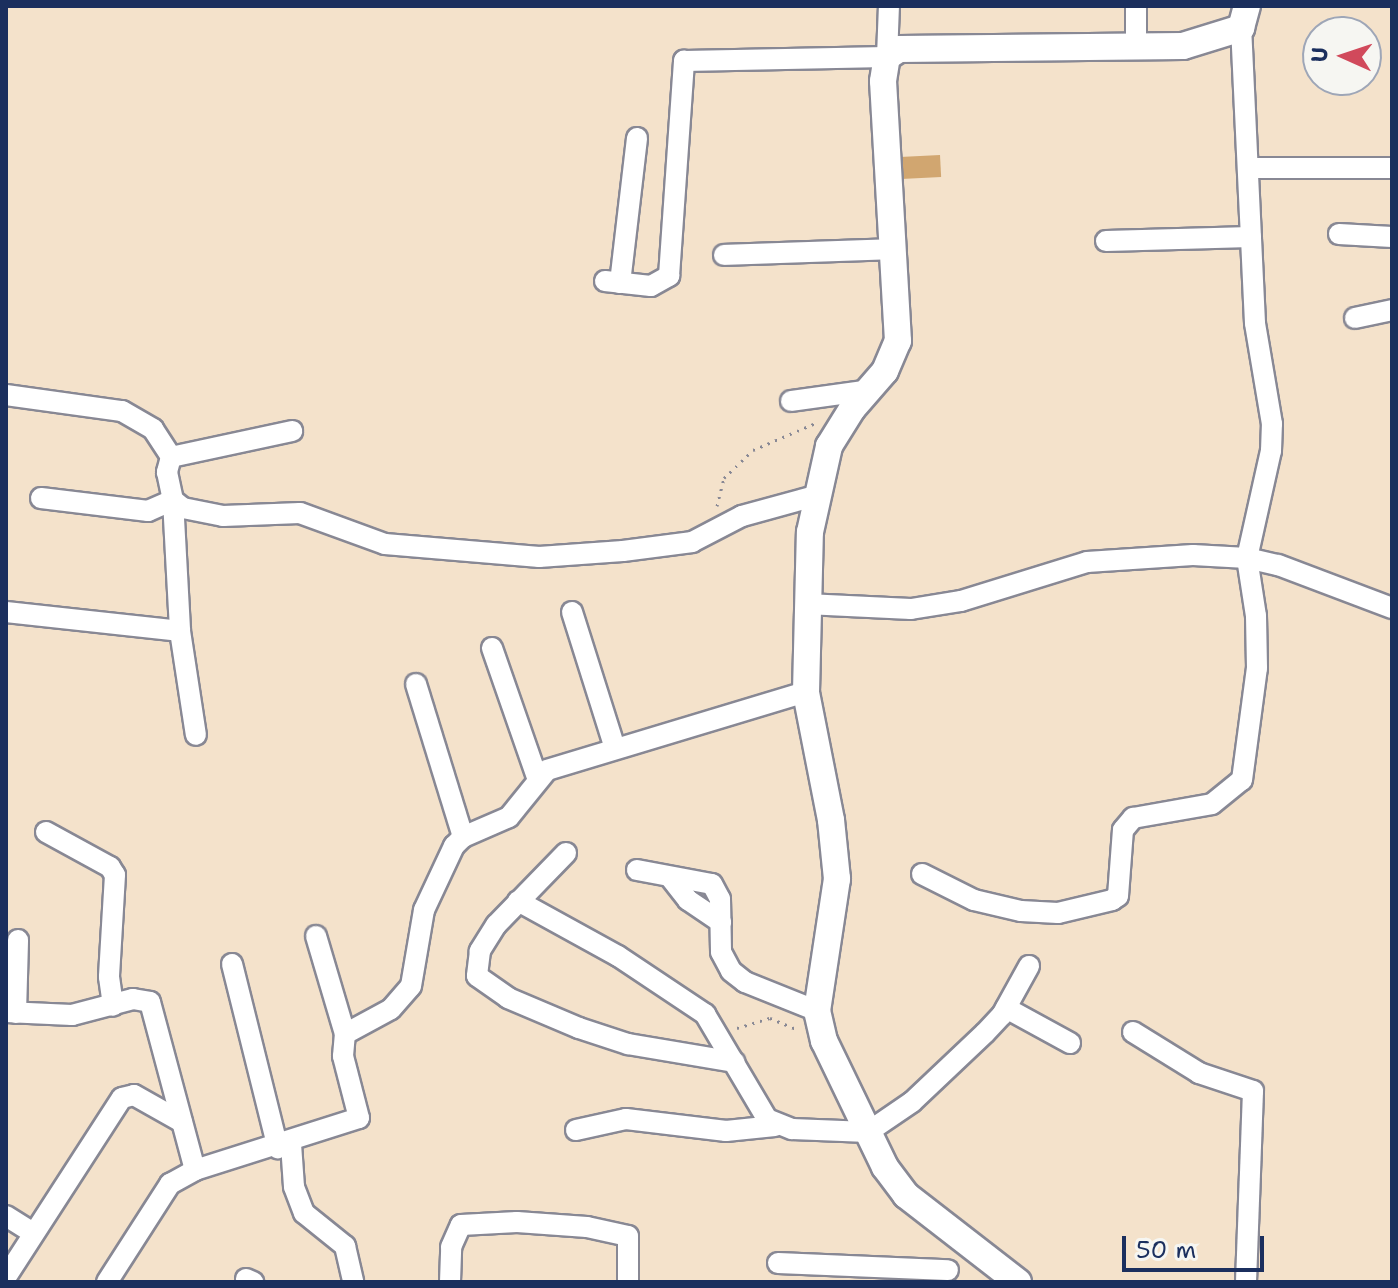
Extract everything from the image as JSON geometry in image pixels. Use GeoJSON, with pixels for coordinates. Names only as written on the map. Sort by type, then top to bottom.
{"type":"FeatureCollection","features":[{"type":"Feature","properties":{"kind":"street"},"geometry":{"type":"LineString","coordinates":[[889,6],[882,141],[899,320],[895,356],[829,446],[815,496],[806,604],[806,692],[837,853],[817,1011],[824,1041],[868,1132],[906,1195],[1018,1282]]}},
{"type":"Feature","properties":{"kind":"street"},"geometry":{"type":"LineString","coordinates":[[1136,6],[1136,48]]}},
{"type":"Feature","properties":{"kind":"street"},"geometry":{"type":"LineString","coordinates":[[637,138],[613,282],[651,286],[669,276],[684,61],[887,57],[899,49],[919,46],[1136,48],[1205,43],[1244,17]]}},
{"type":"Feature","properties":{"kind":"street"},"geometry":{"type":"LineString","coordinates":[[922,874],[974,900],[1021,911],[1058,913],[1112,900],[1118,896],[1123,830],[1133,818],[1212,804],[1242,780],[1257,668],[1256,616],[1247,558],[1271,451],[1272,424],[1255,323],[1244,17]]}},
{"type":"Feature","properties":{"kind":"street"},"geometry":{"type":"LineString","coordinates":[[1248,168],[1392,168]]}},
{"type":"Feature","properties":{"kind":"street"},"geometry":{"type":"LineString","coordinates":[[1339,234],[1392,237]]}},
{"type":"Feature","properties":{"kind":"street"},"geometry":{"type":"LineString","coordinates":[[1106,241],[1251,237]]}},
{"type":"Feature","properties":{"kind":"street"},"geometry":{"type":"LineString","coordinates":[[724,255],[894,249]]}},
{"type":"Feature","properties":{"kind":"street"},"geometry":{"type":"LineString","coordinates":[[1355,318],[1392,310]]}},
{"type":"Feature","properties":{"kind":"street"},"geometry":{"type":"LineString","coordinates":[[6,395],[122,411],[153,429],[171,457],[167,472],[173,500],[180,631],[196,735]]}},
{"type":"Feature","properties":{"kind":"street"},"geometry":{"type":"LineString","coordinates":[[791,401],[861,400]]}},
{"type":"Feature","properties":{"kind":"street"},"geometry":{"type":"LineString","coordinates":[[171,457],[292,431]]}},
{"type":"Feature","properties":{"kind":"street"},"geometry":{"type":"LineString","coordinates":[[41,498],[148,511],[173,500],[223,516],[300,513],[385,544],[539,557],[692,542],[742,516],[815,496]]}},
{"type":"Feature","properties":{"kind":"street"},"geometry":{"type":"LineString","coordinates":[[806,604],[911,609],[973,598],[1087,562],[1193,555],[1247,558],[1278,565],[1392,608]]}},
{"type":"Feature","properties":{"kind":"street"},"geometry":{"type":"LineString","coordinates":[[6,612],[180,631]]}},
{"type":"Feature","properties":{"kind":"street"},"geometry":{"type":"LineString","coordinates":[[572,612],[615,748]]}},
{"type":"Feature","properties":{"kind":"street"},"geometry":{"type":"LineString","coordinates":[[492,648],[538,780]]}},
{"type":"Feature","properties":{"kind":"street"},"geometry":{"type":"LineString","coordinates":[[416,684],[463,837]]}},
{"type":"Feature","properties":{"kind":"street"},"geometry":{"type":"LineString","coordinates":[[345,1034],[391,1009],[411,986],[424,910],[454,846],[463,837],[509,817],[547,770],[806,692]]}},
{"type":"Feature","properties":{"kind":"street"},"geometry":{"type":"LineString","coordinates":[[46,832],[110,867],[115,875],[109,977],[113,1006]]}},
{"type":"Feature","properties":{"kind":"street"},"geometry":{"type":"LineString","coordinates":[[566,853],[518,901],[480,951],[477,976],[488,986],[551,1017],[628,1044],[734,1062]]}},
{"type":"Feature","properties":{"kind":"street"},"geometry":{"type":"LineString","coordinates":[[637,870],[712,884],[720,899],[721,952],[731,971],[745,982],[817,1011]]}},
{"type":"Feature","properties":{"kind":"street"},"geometry":{"type":"LineString","coordinates":[[518,901],[630,964],[705,1014],[775,1126]]}},
{"type":"Feature","properties":{"kind":"street"},"geometry":{"type":"LineString","coordinates":[[107,1282],[170,1184],[195,1170],[287,1149],[359,1118],[343,1056],[345,1034],[316,936]]}},
{"type":"Feature","properties":{"kind":"street"},"geometry":{"type":"LineString","coordinates":[[18,940],[11,1012],[72,1015],[133,999],[150,1002],[195,1170]]}},
{"type":"Feature","properties":{"kind":"street"},"geometry":{"type":"LineString","coordinates":[[232,964],[287,1149],[294,1187],[304,1213],[345,1246],[353,1282]]}},
{"type":"Feature","properties":{"kind":"street"},"geometry":{"type":"LineString","coordinates":[[576,1130],[626,1119],[726,1131],[775,1126],[868,1132],[912,1102],[1006,1008],[1029,966]]}},
{"type":"Feature","properties":{"kind":"street"},"geometry":{"type":"LineString","coordinates":[[1006,1008],[1070,1043]]}},
{"type":"Feature","properties":{"kind":"street"},"geometry":{"type":"LineString","coordinates":[[1133,1032],[1199,1073],[1244,1086],[1256,1098],[1245,1231],[1246,1282]]}},
{"type":"Feature","properties":{"kind":"street"},"geometry":{"type":"LineString","coordinates":[[6,1277],[122,1098],[134,1095],[182,1122]]}},
{"type":"Feature","properties":{"kind":"street"},"geometry":{"type":"LineString","coordinates":[[6,1216],[33,1233]]}},
{"type":"Feature","properties":{"kind":"street"},"geometry":{"type":"LineString","coordinates":[[450,1282],[451,1247],[461,1225],[517,1222],[602,1229],[628,1236],[628,1282]]}},
{"type":"Feature","properties":{"kind":"street"},"geometry":{"type":"LineString","coordinates":[[778,1263],[947,1276],[958,1235]]}},
{"type":"Feature","properties":{"kind":"path"},"geometry":{"type":"LineString","coordinates":[[715,513],[724,478],[753,450],[861,400]]}},
{"type":"Feature","properties":{"kind":"path"},"geometry":{"type":"LineString","coordinates":[[718,1034],[770,1018],[824,1041]]}},
{"type":"Feature","properties":{"kind":"building"},"geometry":{"type":"Polygon","coordinates":[[[940,155],[941,177],[896,179],[895,157],[940,155]]]}}]}
